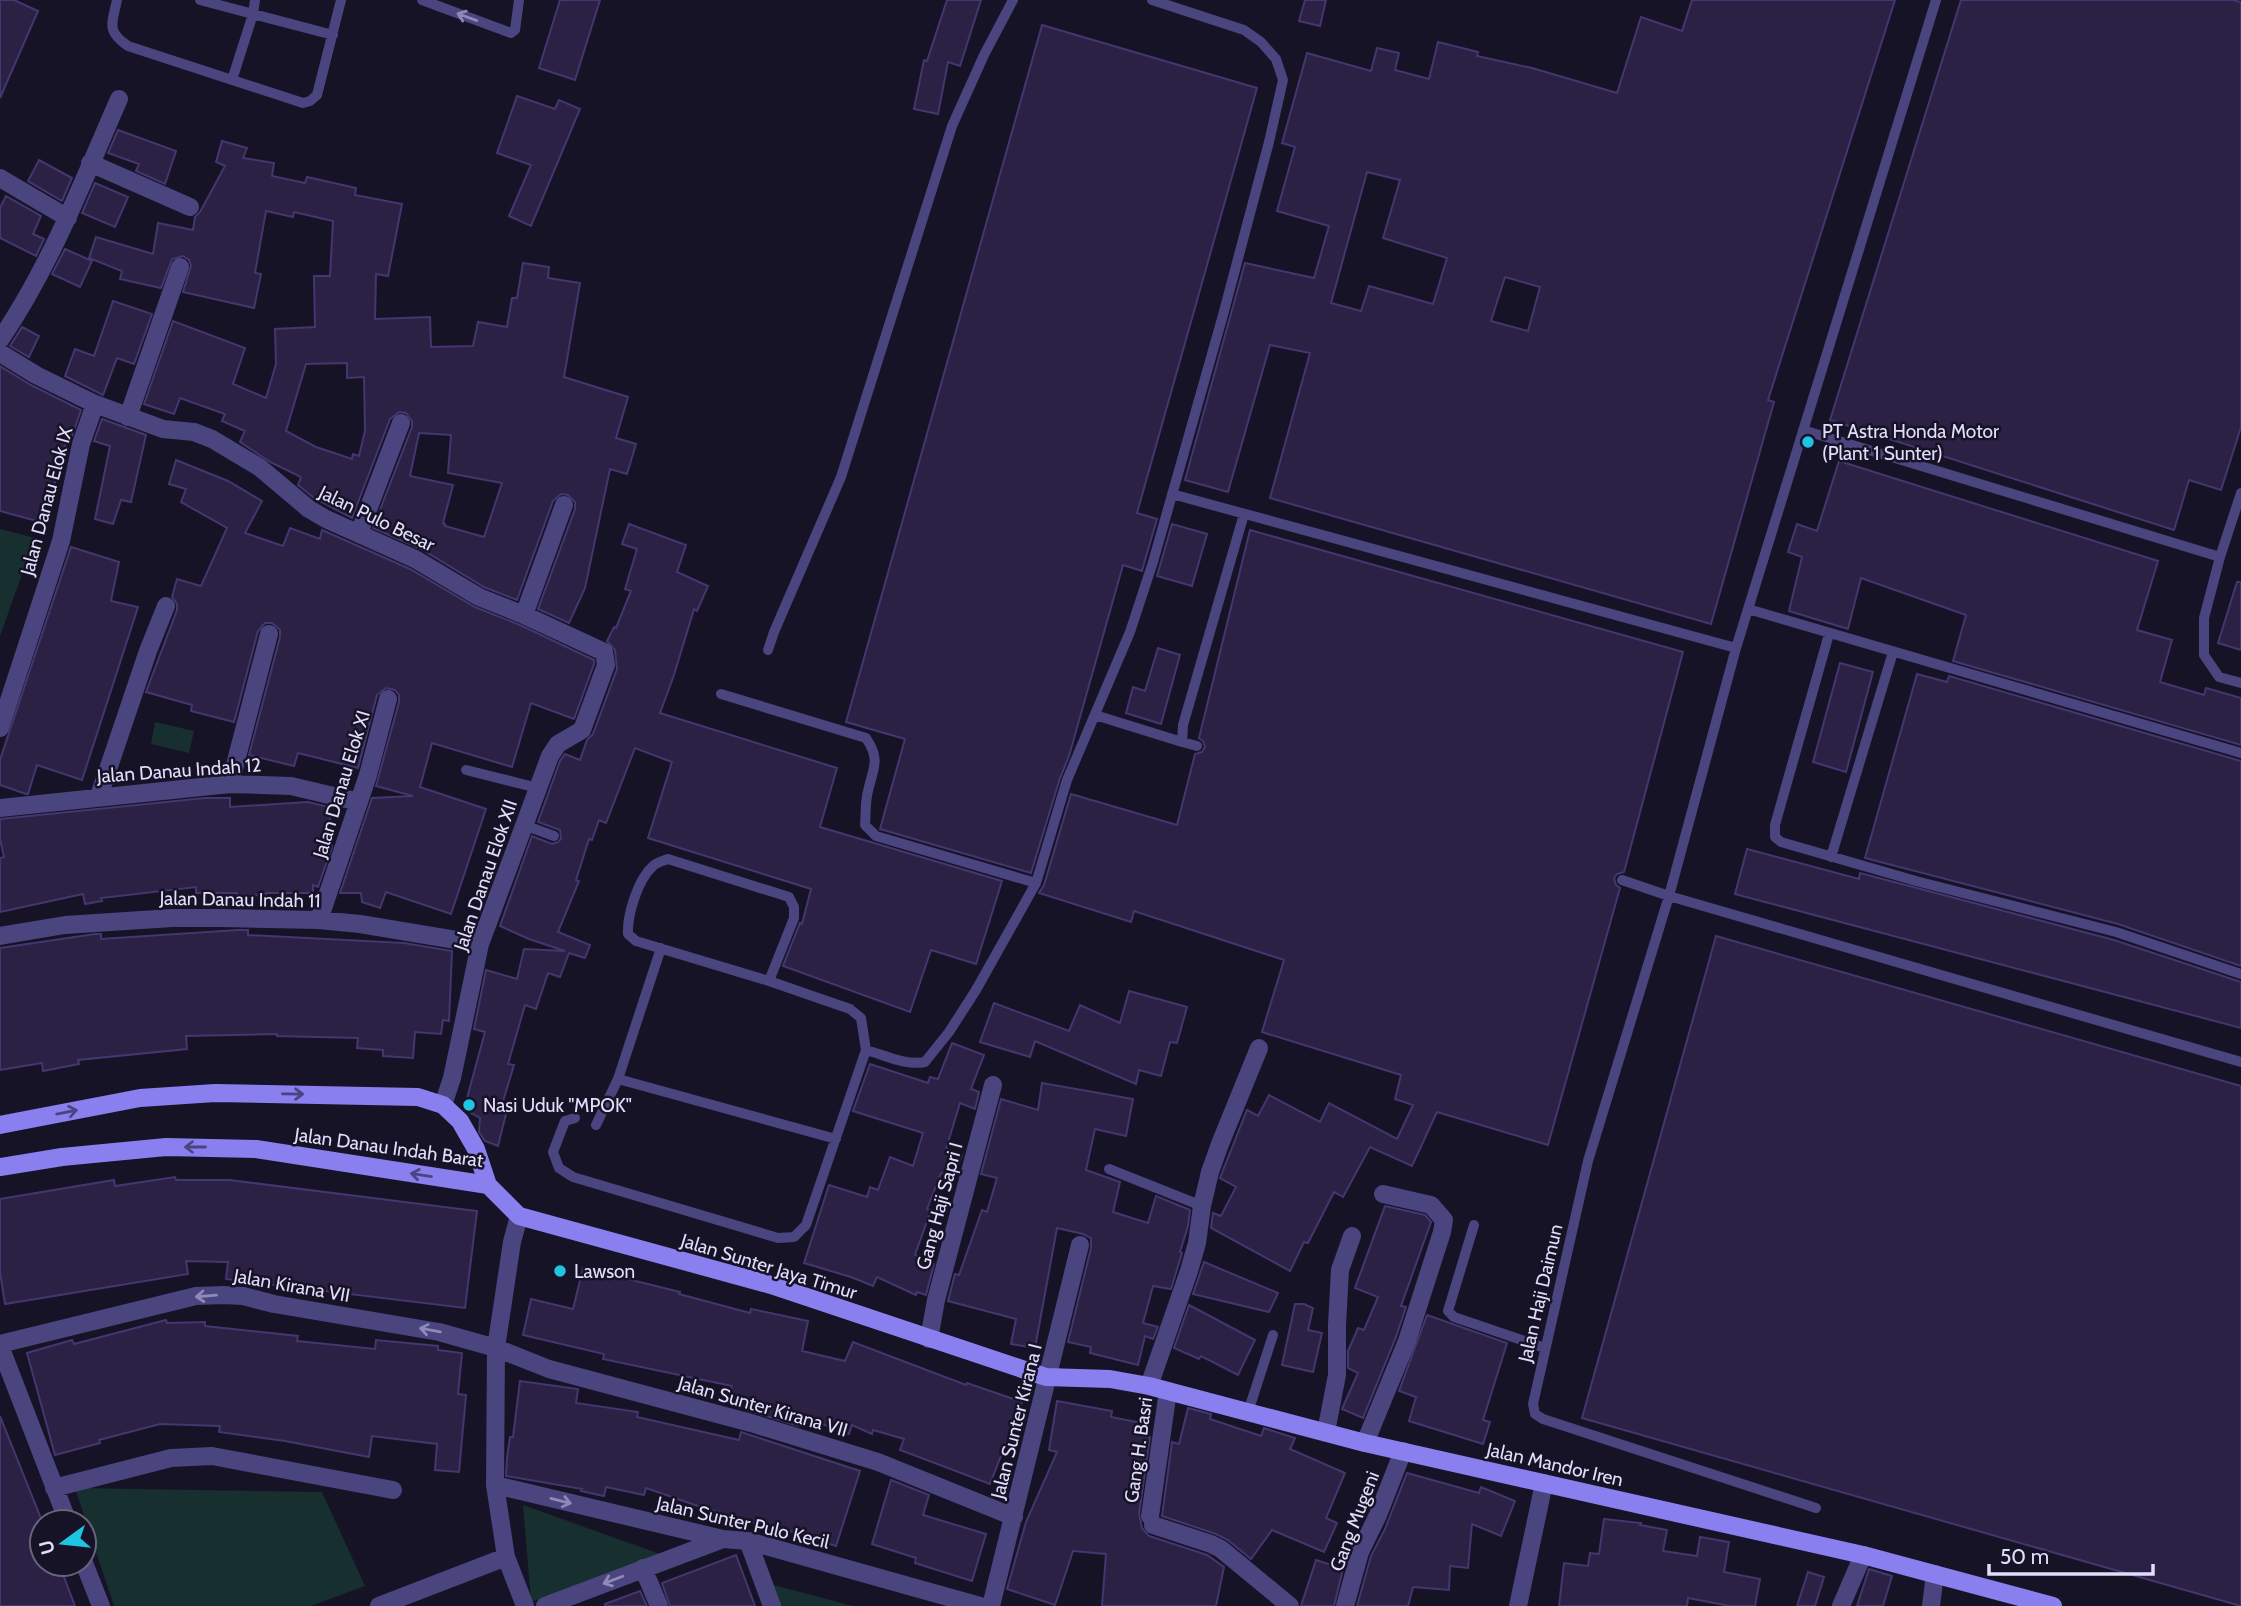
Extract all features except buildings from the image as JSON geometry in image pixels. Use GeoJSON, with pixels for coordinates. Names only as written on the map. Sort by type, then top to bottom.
{"type":"FeatureCollection","features":[{"type":"Feature","properties":{"kind":"street"},"geometry":{"type":"LineString","coordinates":[[0,340],[20,310],[68,218],[119,99]]}},
{"type":"Feature","properties":{"kind":"street"},"geometry":{"type":"LineString","coordinates":[[90,163],[190,207]]}},
{"type":"Feature","properties":{"kind":"street"},"geometry":{"type":"LineString","coordinates":[[0,178],[68,218]]}},
{"type":"Feature","properties":{"kind":"street"},"geometry":{"type":"LineString","coordinates":[[128,417],[180,267]]}},
{"type":"Feature","properties":{"kind":"street","name":"Jalan Pulo Besar"},"geometry":{"type":"LineString","coordinates":[[0,353],[36,375],[94,404],[163,429],[194,432],[212,439],[259,467],[309,509],[326,519],[415,559],[479,597],[604,652],[607,660],[582,730],[558,744]]}},
{"type":"Feature","properties":{"kind":"street","name":"Jalan Danau Elok IX"},"geometry":{"type":"LineString","coordinates":[[0,728],[61,541],[81,444],[94,404]]}},
{"type":"Feature","properties":{"kind":"street"},"geometry":{"type":"LineString","coordinates":[[359,533],[401,423]]}},
{"type":"Feature","properties":{"kind":"street"},"geometry":{"type":"LineString","coordinates":[[523,615],[564,505]]}},
{"type":"Feature","properties":{"kind":"street"},"geometry":{"type":"LineString","coordinates":[[99,796],[166,606]]}},
{"type":"Feature","properties":{"kind":"street"},"geometry":{"type":"LineString","coordinates":[[230,784],[269,634]]}},
{"type":"Feature","properties":{"kind":"street","name":"Jalan Danau Elok XI"},"geometry":{"type":"LineString","coordinates":[[319,920],[359,802],[388,699]]}},
{"type":"Feature","properties":{"kind":"street","name":"Jalan Danau Elok XII"},"geometry":{"type":"LineString","coordinates":[[443,1105],[452,1078],[480,944],[550,756],[558,744]]}},
{"type":"Feature","properties":{"kind":"street","name":"Jalan Danau Indah 12"},"geometry":{"type":"LineString","coordinates":[[0,808],[230,784],[291,786],[359,802]]}},
{"type":"Feature","properties":{"kind":"street","name":"Jalan Danau Indah 11"},"geometry":{"type":"LineString","coordinates":[[0,936],[65,925],[172,918],[319,920],[400,929],[480,944]]}},
{"type":"Feature","properties":{"kind":"street"},"geometry":{"type":"LineString","coordinates":[[1149,1386],[1189,1271],[1197,1243],[1202,1206],[1220,1144],[1259,1048]]}},
{"type":"Feature","properties":{"kind":"street","name":"Gang Haji Sapri I"},"geometry":{"type":"LineString","coordinates":[[929,1339],[936,1300],[993,1085]]}},
{"type":"Feature","properties":{"kind":"street","name":"Jalan Danau Indah Barat"},"geometry":{"type":"LineString","coordinates":[[0,1125],[140,1098],[215,1093],[418,1097],[443,1105],[460,1121],[469,1134],[488,1185],[256,1149],[166,1147],[62,1157],[0,1167]]}},
{"type":"Feature","properties":{"kind":"street","name":"Jalan Sunter Jaya Timur"},"geometry":{"type":"LineString","coordinates":[[488,1185],[519,1216],[771,1285],[1046,1377]]}},
{"type":"Feature","properties":{"kind":"street"},"geometry":{"type":"LineString","coordinates":[[1366,1443],[1407,1340],[1444,1220],[1431,1205],[1384,1194]]}},
{"type":"Feature","properties":{"kind":"street"},"geometry":{"type":"LineString","coordinates":[[519,1216],[512,1242],[496,1348],[495,1485],[506,1557],[525,1606]]}},
{"type":"Feature","properties":{"kind":"street"},"geometry":{"type":"LineString","coordinates":[[1325,1433],[1337,1375],[1340,1270],[1352,1236]]}},
{"type":"Feature","properties":{"kind":"street","name":"Jalan Sunter Kirana I"},"geometry":{"type":"LineString","coordinates":[[991,1606],[1080,1245]]}},
{"type":"Feature","properties":{"kind":"street","name":"Jalan Kirana VII"},"geometry":{"type":"LineString","coordinates":[[0,1345],[196,1296],[223,1295],[439,1332],[496,1348]]}},
{"type":"Feature","properties":{"kind":"street"},"geometry":{"type":"LineString","coordinates":[[0,1345],[62,1508]]}},
{"type":"Feature","properties":{"kind":"street","name":"Jalan Sunter Kirana VII"},"geometry":{"type":"LineString","coordinates":[[496,1348],[549,1369],[751,1423],[878,1462],[1014,1517]]}},
{"type":"Feature","properties":{"kind":"street","name":"Jalan Mandor Iren"},"geometry":{"type":"LineString","coordinates":[[1046,1377],[1111,1379],[1149,1386],[1366,1443],[1863,1555],[2053,1606]]}},
{"type":"Feature","properties":{"kind":"street","name":"Gang H. Basri"},"geometry":{"type":"LineString","coordinates":[[1168,1391],[1151,1520],[1221,1549],[1290,1606]]}},
{"type":"Feature","properties":{"kind":"street","name":"Gang Mugeni"},"geometry":{"type":"LineString","coordinates":[[1345,1606],[1360,1552],[1403,1451]]}},
{"type":"Feature","properties":{"kind":"street"},"geometry":{"type":"LineString","coordinates":[[54,1488],[171,1458],[212,1456],[393,1490]]}},
{"type":"Feature","properties":{"kind":"street"},"geometry":{"type":"LineString","coordinates":[[1518,1606],[1544,1483]]}},
{"type":"Feature","properties":{"kind":"street","name":"Jalan Sunter Pulo Kecil"},"geometry":{"type":"LineString","coordinates":[[495,1485],[723,1539],[748,1541],[980,1606]]}},
{"type":"Feature","properties":{"kind":"street"},"geometry":{"type":"LineString","coordinates":[[545,1606],[723,1539]]}},
{"type":"Feature","properties":{"kind":"street"},"geometry":{"type":"LineString","coordinates":[[748,1541],[772,1606]]}},
{"type":"Feature","properties":{"kind":"street"},"geometry":{"type":"LineString","coordinates":[[1841,1606],[1863,1555]]}},
{"type":"Feature","properties":{"kind":"street"},"geometry":{"type":"LineString","coordinates":[[379,1606],[506,1557]]}},
{"type":"Feature","properties":{"kind":"street"},"geometry":{"type":"LineString","coordinates":[[643,1568],[659,1606]]}},
{"type":"Feature","properties":{"kind":"street"},"geometry":{"type":"LineString","coordinates":[[1931,1606],[1935,1574]]}},
{"type":"Feature","properties":{"kind":"street"},"geometry":{"type":"LineString","coordinates":[[90,1578],[101,1606]]}},
{"type":"Feature","properties":{"kind":"lane"},"geometry":{"type":"LineString","coordinates":[[117,0],[111,27],[116,37],[128,46],[303,103],[317,95],[341,0]]}},
{"type":"Feature","properties":{"kind":"lane"},"geometry":{"type":"LineString","coordinates":[[200,0],[333,35]]}},
{"type":"Feature","properties":{"kind":"lane"},"geometry":{"type":"LineString","coordinates":[[232,80],[255,0]]}},
{"type":"Feature","properties":{"kind":"lane"},"geometry":{"type":"LineString","coordinates":[[422,0],[511,33],[514,30],[519,0]]}},
{"type":"Feature","properties":{"kind":"lane"},"geometry":{"type":"LineString","coordinates":[[768,650],[841,477],[952,126],[984,55],[1013,0]]}},
{"type":"Feature","properties":{"kind":"lane"},"geometry":{"type":"LineString","coordinates":[[866,1049],[902,1062],[925,1062],[949,1032],[976,990],[1036,883],[1067,780],[1130,632],[1223,315],[1283,80],[1276,59],[1261,42],[1244,30],[1152,0]]}},
{"type":"Feature","properties":{"kind":"lane","name":"Jalan Haji Daimun"},"geometry":{"type":"LineString","coordinates":[[1816,1508],[1543,1419],[1535,1414],[1532,1404],[1588,1161],[1669,896],[1736,648],[1936,0]]}},
{"type":"Feature","properties":{"kind":"lane"},"geometry":{"type":"LineString","coordinates":[[1803,430],[2220,557]]}},
{"type":"Feature","properties":{"kind":"lane"},"geometry":{"type":"LineString","coordinates":[[2241,493],[2204,618],[2204,655],[2219,677],[2241,683]]}},
{"type":"Feature","properties":{"kind":"lane"},"geometry":{"type":"LineString","coordinates":[[1172,494],[1736,648]]}},
{"type":"Feature","properties":{"kind":"lane"},"geometry":{"type":"LineString","coordinates":[[1182,742],[1183,725],[1244,514]]}},
{"type":"Feature","properties":{"kind":"lane"},"geometry":{"type":"LineString","coordinates":[[1748,609],[2241,753]]}},
{"type":"Feature","properties":{"kind":"lane"},"geometry":{"type":"LineString","coordinates":[[1829,634],[1774,825],[1775,837],[1781,842],[1916,881],[2116,932],[2241,974]]}},
{"type":"Feature","properties":{"kind":"lane"},"geometry":{"type":"LineString","coordinates":[[1831,857],[1893,652]]}},
{"type":"Feature","properties":{"kind":"lane"},"geometry":{"type":"LineString","coordinates":[[721,694],[866,738],[873,749],[876,762],[867,794],[865,825],[876,836],[1036,883]]}},
{"type":"Feature","properties":{"kind":"lane"},"geometry":{"type":"LineString","coordinates":[[1096,715],[1197,746]]}},
{"type":"Feature","properties":{"kind":"lane"},"geometry":{"type":"LineString","coordinates":[[466,770],[538,788]]}},
{"type":"Feature","properties":{"kind":"lane"},"geometry":{"type":"LineString","coordinates":[[524,825],[554,836]]}},
{"type":"Feature","properties":{"kind":"lane"},"geometry":{"type":"LineString","coordinates":[[575,1118],[565,1121],[554,1152],[559,1168],[573,1177],[778,1238],[794,1237],[806,1225],[866,1049],[861,1018],[857,1013],[769,981],[636,941],[628,934],[627,921],[643,876],[655,864],[668,859],[789,897],[794,906],[794,918],[769,981]]}},
{"type":"Feature","properties":{"kind":"lane"},"geometry":{"type":"LineString","coordinates":[[1622,880],[2241,1062]]}},
{"type":"Feature","properties":{"kind":"lane"},"geometry":{"type":"LineString","coordinates":[[596,1125],[618,1079],[661,948]]}},
{"type":"Feature","properties":{"kind":"lane"},"geometry":{"type":"LineString","coordinates":[[618,1079],[836,1139]]}},
{"type":"Feature","properties":{"kind":"lane"},"geometry":{"type":"LineString","coordinates":[[1109,1169],[1202,1206]]}},
{"type":"Feature","properties":{"kind":"lane"},"geometry":{"type":"LineString","coordinates":[[1475,1226],[1448,1311],[1454,1317],[1545,1348]]}},
{"type":"Feature","properties":{"kind":"lane"},"geometry":{"type":"LineString","coordinates":[[1248,1412],[1273,1335]]}},
{"type":"Feature","properties":{"kind":"green space"},"geometry":{"type":"Polygon","coordinates":[[[0,529],[35,538],[0,636],[0,529]]]}},
{"type":"Feature","properties":{"kind":"green space"},"geometry":{"type":"Polygon","coordinates":[[[155,722],[194,731],[189,753],[151,744],[155,722]]]}},
{"type":"Feature","properties":{"kind":"green space"},"geometry":{"type":"Polygon","coordinates":[[[75,1488],[322,1492],[365,1586],[311,1606],[114,1606],[98,1558],[98,1508],[82,1508],[75,1488]]]}},
{"type":"Feature","properties":{"kind":"green space"},"geometry":{"type":"Polygon","coordinates":[[[523,1505],[660,1554],[531,1602],[523,1505]]]}},
{"type":"Feature","properties":{"kind":"green space"},"geometry":{"type":"Polygon","coordinates":[[[770,1584],[853,1606],[779,1606],[770,1584]]]}},
{"type":"Feature","properties":{"kind":"place","name":"PT Astra Honda Motor (Plant 1 Sunter)"},"geometry":{"type":"Point","coordinates":[1808,442]}},
{"type":"Feature","properties":{"kind":"place","name":"Nasi Uduk \"MPOK\""},"geometry":{"type":"Point","coordinates":[469,1105]}},
{"type":"Feature","properties":{"kind":"place","name":"Lawson"},"geometry":{"type":"Point","coordinates":[560,1271]}}]}
